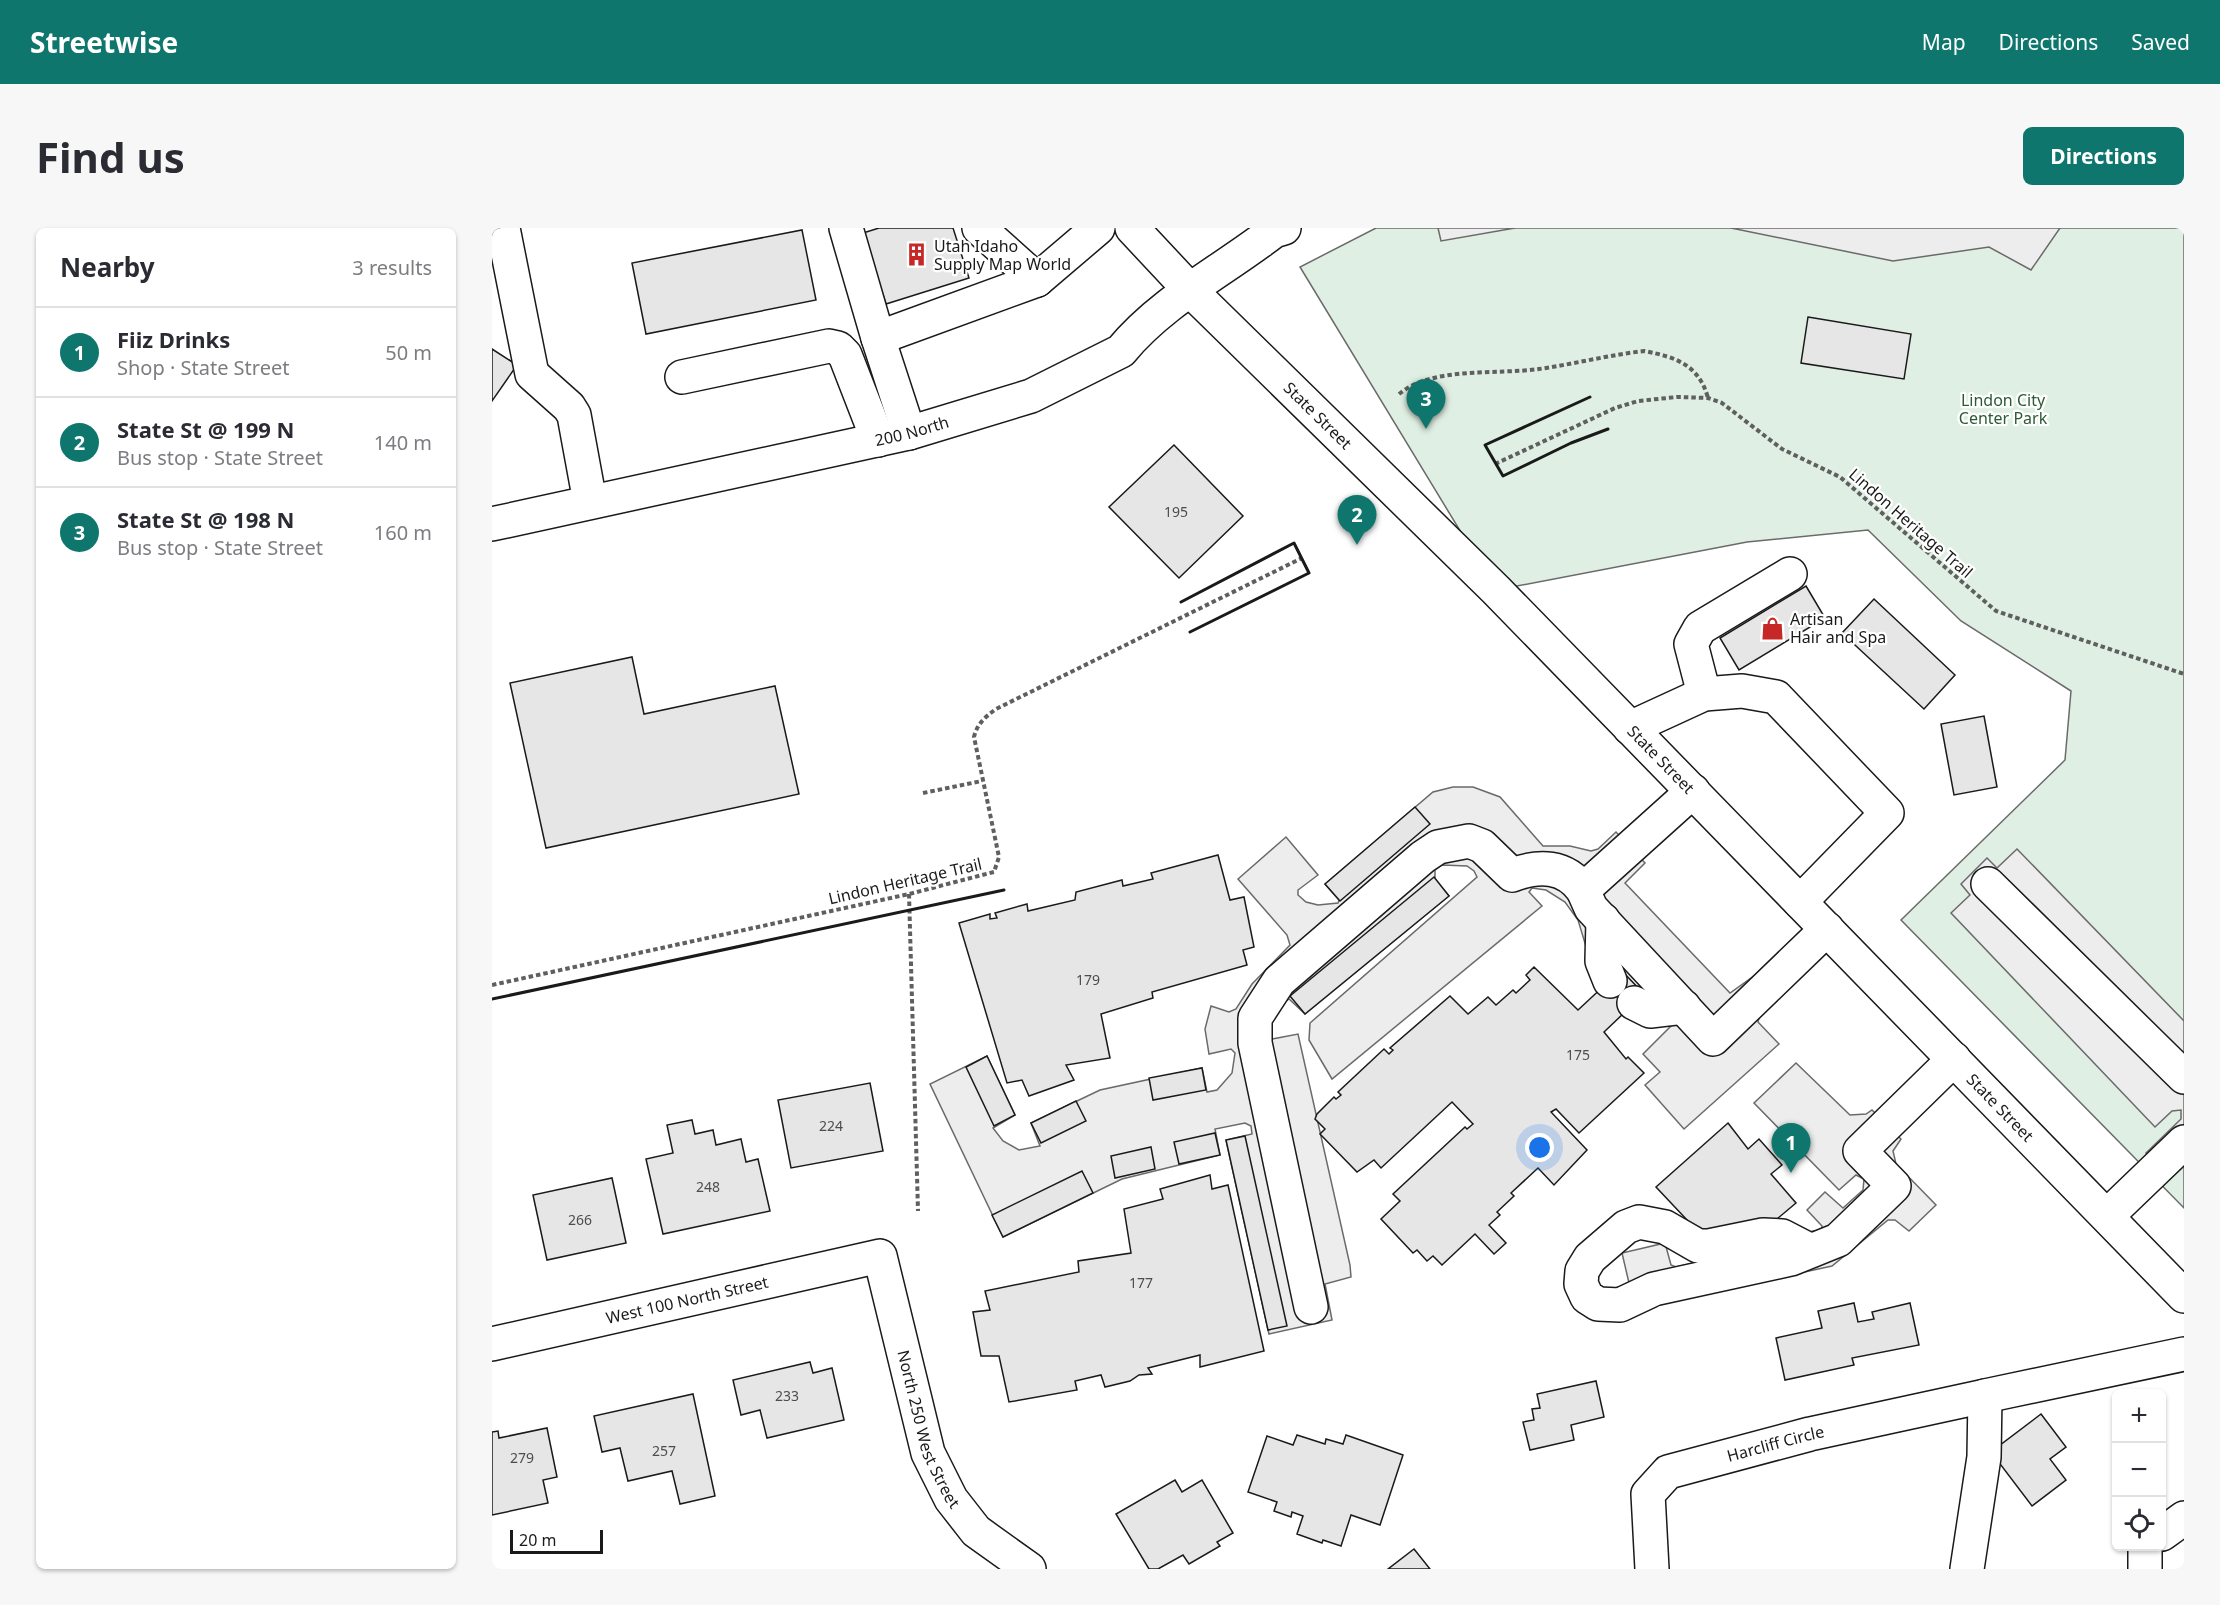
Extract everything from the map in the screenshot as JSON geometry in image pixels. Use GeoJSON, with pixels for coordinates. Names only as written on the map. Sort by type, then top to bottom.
{"type":"FeatureCollection","features":[{"type":"Feature","properties":{"kind":"street"},"geometry":{"type":"LineString","coordinates":[[503,228],[532,374],[569,407],[574,416],[590,502]]}},
{"type":"Feature","properties":{"kind":"street"},"geometry":{"type":"LineString","coordinates":[[846,228],[878,338],[894,437]]}},
{"type":"Feature","properties":{"kind":"street"},"geometry":{"type":"LineString","coordinates":[[979,228],[1037,280]]}},
{"type":"Feature","properties":{"kind":"street"},"geometry":{"type":"LineString","coordinates":[[878,338],[1037,280],[1098,228]]}},
{"type":"Feature","properties":{"kind":"street","name":"State Street"},"geometry":{"type":"LineString","coordinates":[[1132,228],[1191,290],[1488,581],[2184,1296]]}},
{"type":"Feature","properties":{"kind":"street","name":"200 North"},"geometry":{"type":"LineString","coordinates":[[492,524],[894,437],[1031,396],[1121,351],[1131,338],[1191,290],[1274,231],[1284,228]]}},
{"type":"Feature","properties":{"kind":"street"},"geometry":{"type":"LineString","coordinates":[[682,377],[829,346],[838,348],[845,355],[894,437]]}},
{"type":"Feature","properties":{"kind":"street"},"geometry":{"type":"LineString","coordinates":[[1704,694],[1691,644],[1700,628],[1790,574]]}},
{"type":"Feature","properties":{"kind":"street"},"geometry":{"type":"LineString","coordinates":[[1630,728],[1704,694],[1742,691],[1776,697],[1887,813],[1800,902]]}},
{"type":"Feature","properties":{"kind":"street"},"geometry":{"type":"LineString","coordinates":[[1583,890],[1693,791]]}},
{"type":"Feature","properties":{"kind":"street"},"geometry":{"type":"LineString","coordinates":[[1311,1307],[1255,1043],[1255,1018],[1265,999],[1299,962],[1438,847],[1469,841],[1482,846],[1512,875],[1533,869],[1557,870],[1570,875],[1583,890],[1592,908],[1602,920],[1713,1039],[1827,929]]}},
{"type":"Feature","properties":{"kind":"street"},"geometry":{"type":"LineString","coordinates":[[1988,884],[2184,1077]]}},
{"type":"Feature","properties":{"kind":"street"},"geometry":{"type":"LineString","coordinates":[[1602,920],[1602,961],[1610,981]]}},
{"type":"Feature","properties":{"kind":"street"},"geometry":{"type":"LineString","coordinates":[[1634,1003],[1650,1011],[1684,1007]]}},
{"type":"Feature","properties":{"kind":"street"},"geometry":{"type":"LineString","coordinates":[[1811,1251],[1782,1236],[1773,1235],[1698,1246],[1665,1227],[1639,1222],[1619,1232],[1590,1258],[1582,1271],[1584,1291],[1598,1304],[1620,1305],[1654,1289],[1791,1259],[1811,1251],[1838,1240],[1894,1186],[1860,1151],[1954,1059]]}},
{"type":"Feature","properties":{"kind":"street"},"geometry":{"type":"LineString","coordinates":[[2107,1216],[2184,1142]]}},
{"type":"Feature","properties":{"kind":"street","name":"West 100 North Street"},"geometry":{"type":"LineString","coordinates":[[492,1344],[880,1256]]}},
{"type":"Feature","properties":{"kind":"street","name":"North 250 West Street"},"geometry":{"type":"LineString","coordinates":[[880,1256],[928,1453],[951,1499],[976,1531],[1029,1569]]}},
{"type":"Feature","properties":{"kind":"street","name":"Harcliff Circle"},"geometry":{"type":"LineString","coordinates":[[1652,1569],[1648,1494],[1668,1472],[1810,1434],[2184,1354]]}},
{"type":"Feature","properties":{"kind":"street"},"geometry":{"type":"LineString","coordinates":[[1967,1569],[1984,1457],[1985,1396]]}},
{"type":"Feature","properties":{"kind":"street"},"geometry":{"type":"LineString","coordinates":[[2166,1531],[2184,1518]]}},
{"type":"Feature","properties":{"kind":"street"},"geometry":{"type":"LineString","coordinates":[[2145,1551],[2145,1569]]}},
{"type":"Feature","properties":{"kind":"path"},"geometry":{"type":"LineString","coordinates":[[1399,394],[1409,385],[1436,377],[1517,372],[1644,351],[1664,355],[1687,366],[1703,381],[1708,398]]}},
{"type":"Feature","properties":{"kind":"path","name":"Lindon Heritage Trail"},"geometry":{"type":"LineString","coordinates":[[1495,464],[1615,408],[1638,401],[1677,397],[1708,398],[1722,403],[1782,449],[1840,477],[1996,611],[2184,674]]}},
{"type":"Feature","properties":{"kind":"path","name":"Lindon Heritage Trail"},"geometry":{"type":"LineString","coordinates":[[492,985],[909,894],[986,876],[994,872],[998,866],[999,857],[974,737],[976,728],[996,709],[1302,558]]}},
{"type":"Feature","properties":{"kind":"path"},"geometry":{"type":"LineString","coordinates":[[923,793],[982,781]]}},
{"type":"Feature","properties":{"kind":"path"},"geometry":{"type":"LineString","coordinates":[[909,894],[918,1212]]}},
{"type":"Feature","properties":{"kind":"green space","name":"Lindon City Center Park"},"geometry":{"type":"Polygon","coordinates":[[[1376,228],[2184,228],[2184,1208],[1901,920],[2065,760],[2071,691],[1961,621],[1868,530],[1747,542],[1496,590],[1300,267],[1376,228]]]}},
{"type":"Feature","properties":{"kind":"shaded area"},"geometry":{"type":"Polygon","coordinates":[[[1438,228],[1515,228],[1441,241],[1438,228]]]}},
{"type":"Feature","properties":{"kind":"shaded area"},"geometry":{"type":"Polygon","coordinates":[[[1731,228],[2060,228],[2031,270],[1989,247],[1893,261],[1731,228]]]}},
{"type":"Feature","properties":{"kind":"shaded area"},"geometry":{"type":"Polygon","coordinates":[[[1453,787],[1473,787],[1500,797],[1543,846],[1570,846],[1591,851],[1598,849],[1616,832],[1645,863],[1625,883],[1730,993],[1754,976],[1777,1001],[1759,1018],[1758,1022],[1779,1044],[1684,1129],[1645,1085],[1660,1072],[1643,1054],[1672,1025],[1622,971],[1588,953],[1578,920],[1565,902],[1546,890],[1532,888],[1529,892],[1542,906],[1332,1079],[1309,1040],[1310,1023],[1477,877],[1474,871],[1467,866],[1442,865],[1435,870],[1435,880],[1449,896],[1305,1014],[1289,999],[1282,1004],[1271,1019],[1272,1039],[1298,1034],[1350,1265],[1351,1277],[1325,1284],[1332,1320],[1269,1334],[1226,1140],[1252,1134],[1251,1126],[1245,1123],[1215,1129],[1220,1155],[1122,1179],[1003,1237],[930,1084],[987,1056],[1015,1115],[993,1128],[1003,1141],[1019,1150],[1040,1146],[1031,1123],[1100,1090],[1202,1068],[1207,1092],[1217,1090],[1232,1073],[1235,1053],[1231,1049],[1209,1054],[1205,1029],[1211,1006],[1229,1012],[1236,1009],[1252,984],[1290,945],[1287,935],[1238,879],[1286,837],[1318,875],[1298,890],[1298,895],[1306,902],[1318,905],[1338,903],[1339,900],[1325,884],[1433,792],[1453,787]]]}},
{"type":"Feature","properties":{"kind":"shaded area"},"geometry":{"type":"Polygon","coordinates":[[[2017,849],[2184,1021],[2184,1166],[2170,1179],[2146,1153],[2181,1119],[2181,1110],[2172,1111],[2155,1127],[1951,913],[1970,895],[1961,884],[1987,858],[1997,868],[2017,849]]]}},
{"type":"Feature","properties":{"kind":"shaded area"},"geometry":{"type":"Polygon","coordinates":[[[1796,1063],[1850,1115],[1866,1114],[1872,1110],[1901,1139],[1893,1151],[1896,1164],[1936,1205],[1909,1231],[1895,1220],[1888,1220],[1832,1266],[1622,1312],[1629,1283],[1622,1253],[1665,1243],[1671,1265],[1676,1267],[1767,1247],[1813,1231],[1822,1231],[1822,1226],[1807,1210],[1825,1192],[1843,1208],[1863,1190],[1864,1179],[1856,1175],[1839,1190],[1754,1103],[1796,1063]]]}},
{"type":"Feature","properties":{"kind":"building","name":"Utah Idaho Supply Map World"},"geometry":{"type":"Polygon","coordinates":[[[879,228],[953,228],[969,278],[886,304],[863,233],[879,228]]]}},
{"type":"Feature","properties":{"kind":"building"},"geometry":{"type":"Polygon","coordinates":[[[802,230],[816,300],[646,334],[632,263],[802,230]]]}},
{"type":"Feature","properties":{"kind":"building"},"geometry":{"type":"Polygon","coordinates":[[[1808,317],[1911,334],[1904,379],[1801,363],[1808,317]]]}},
{"type":"Feature","properties":{"kind":"building"},"geometry":{"type":"Polygon","coordinates":[[[492,349],[517,365],[492,401],[492,349]]]}},
{"type":"Feature","properties":{"kind":"building"},"geometry":{"type":"Polygon","coordinates":[[[1174,445],[1243,516],[1179,578],[1109,507],[1174,445]]]}},
{"type":"Feature","properties":{"kind":"building","name":"Artisan Hair and Spa"},"geometry":{"type":"Polygon","coordinates":[[[1806,586],[1825,618],[1739,670],[1720,638],[1806,586]]]}},
{"type":"Feature","properties":{"kind":"building"},"geometry":{"type":"Polygon","coordinates":[[[1874,599],[1955,675],[1924,709],[1842,633],[1874,599]]]}},
{"type":"Feature","properties":{"kind":"building"},"geometry":{"type":"Polygon","coordinates":[[[632,657],[644,714],[775,686],[799,794],[546,848],[510,683],[632,657]]]}},
{"type":"Feature","properties":{"kind":"building"},"geometry":{"type":"Polygon","coordinates":[[[1984,716],[1997,787],[1954,795],[1941,724],[1984,716]]]}},
{"type":"Feature","properties":{"kind":"building"},"geometry":{"type":"Polygon","coordinates":[[[1415,807],[1430,824],[1340,901],[1325,884],[1415,807]]]}},
{"type":"Feature","properties":{"kind":"building"},"geometry":{"type":"Polygon","coordinates":[[[1218,855],[1230,900],[1244,897],[1254,947],[1243,950],[1247,965],[1152,992],[1153,998],[1101,1014],[1110,1058],[1066,1065],[1074,1080],[1029,1096],[1022,1080],[1007,1083],[959,923],[990,914],[990,919],[997,918],[995,913],[1027,904],[1028,911],[1075,900],[1076,892],[1122,880],[1123,886],[1153,879],[1151,873],[1218,855]]]}},
{"type":"Feature","properties":{"kind":"building"},"geometry":{"type":"Polygon","coordinates":[[[1434,877],[1449,896],[1305,1014],[1290,996],[1434,877]]]}},
{"type":"Feature","properties":{"kind":"building"},"geometry":{"type":"Polygon","coordinates":[[[1534,967],[1578,1010],[1621,970],[1644,994],[1604,1032],[1626,1059],[1628,1057],[1644,1073],[1579,1133],[1556,1109],[1551,1112],[1587,1150],[1554,1185],[1538,1168],[1511,1193],[1514,1196],[1497,1212],[1500,1215],[1489,1225],[1506,1243],[1494,1254],[1475,1234],[1442,1265],[1433,1256],[1427,1261],[1417,1250],[1413,1253],[1381,1219],[1400,1201],[1393,1194],[1465,1127],[1467,1129],[1473,1124],[1452,1102],[1381,1168],[1374,1160],[1357,1172],[1320,1134],[1325,1129],[1315,1119],[1334,1097],[1336,1099],[1341,1095],[1338,1092],[1384,1049],[1389,1054],[1393,1050],[1390,1048],[1450,996],[1468,1014],[1488,997],[1496,1005],[1513,990],[1516,993],[1530,980],[1526,975],[1534,967]]]}},
{"type":"Feature","properties":{"kind":"building"},"geometry":{"type":"Polygon","coordinates":[[[987,1056],[1015,1115],[994,1126],[966,1067],[987,1056]]]}},
{"type":"Feature","properties":{"kind":"building"},"geometry":{"type":"Polygon","coordinates":[[[1202,1068],[1206,1090],[1153,1100],[1149,1078],[1202,1068]]]}},
{"type":"Feature","properties":{"kind":"building"},"geometry":{"type":"Polygon","coordinates":[[[870,1083],[883,1151],[791,1168],[778,1100],[870,1083]]]}},
{"type":"Feature","properties":{"kind":"building"},"geometry":{"type":"Polygon","coordinates":[[[1076,1101],[1086,1121],[1041,1143],[1031,1123],[1076,1101]]]}},
{"type":"Feature","properties":{"kind":"building"},"geometry":{"type":"Polygon","coordinates":[[[692,1120],[695,1134],[713,1130],[716,1145],[741,1139],[746,1162],[758,1159],[770,1211],[663,1234],[646,1159],[673,1153],[667,1125],[692,1120]]]}},
{"type":"Feature","properties":{"kind":"building"},"geometry":{"type":"Polygon","coordinates":[[[1728,1123],[1748,1149],[1759,1139],[1782,1165],[1771,1174],[1796,1203],[1771,1224],[1704,1238],[1656,1187],[1728,1123]]]}},
{"type":"Feature","properties":{"kind":"building"},"geometry":{"type":"Polygon","coordinates":[[[1215,1133],[1220,1155],[1179,1164],[1174,1142],[1215,1133]]]}},
{"type":"Feature","properties":{"kind":"building"},"geometry":{"type":"Polygon","coordinates":[[[1245,1136],[1287,1326],[1268,1330],[1226,1140],[1245,1136]]]}},
{"type":"Feature","properties":{"kind":"building"},"geometry":{"type":"Polygon","coordinates":[[[1151,1147],[1155,1169],[1115,1178],[1111,1156],[1151,1147]]]}},
{"type":"Feature","properties":{"kind":"building"},"geometry":{"type":"Polygon","coordinates":[[[1082,1171],[1093,1193],[1003,1237],[992,1215],[1082,1171]]]}},
{"type":"Feature","properties":{"kind":"building"},"geometry":{"type":"Polygon","coordinates":[[[1210,1175],[1212,1189],[1228,1185],[1264,1351],[1200,1367],[1200,1355],[1148,1368],[1152,1374],[1139,1375],[1130,1381],[1105,1387],[1101,1375],[1075,1381],[1077,1390],[1009,1402],[999,1356],[981,1356],[973,1312],[990,1310],[985,1291],[1079,1272],[1078,1261],[1131,1253],[1124,1209],[1163,1199],[1160,1189],[1210,1175]]]}},
{"type":"Feature","properties":{"kind":"building"},"geometry":{"type":"Polygon","coordinates":[[[612,1178],[626,1243],[547,1260],[533,1195],[612,1178]]]}},
{"type":"Feature","properties":{"kind":"building"},"geometry":{"type":"Polygon","coordinates":[[[1854,1303],[1858,1322],[1874,1319],[1872,1312],[1910,1303],[1919,1345],[1852,1358],[1854,1365],[1785,1380],[1776,1338],[1822,1328],[1818,1311],[1854,1303]]]}},
{"type":"Feature","properties":{"kind":"building"},"geometry":{"type":"Polygon","coordinates":[[[810,1362],[813,1373],[832,1368],[844,1420],[767,1438],[760,1410],[741,1415],[733,1380],[810,1362]]]}},
{"type":"Feature","properties":{"kind":"building"},"geometry":{"type":"Polygon","coordinates":[[[1596,1381],[1604,1417],[1571,1425],[1574,1440],[1530,1450],[1523,1422],[1534,1420],[1532,1409],[1540,1408],[1537,1394],[1596,1381]]]}},
{"type":"Feature","properties":{"kind":"building"},"geometry":{"type":"Polygon","coordinates":[[[693,1394],[715,1496],[680,1504],[672,1471],[628,1481],[620,1448],[602,1452],[594,1416],[693,1394]]]}},
{"type":"Feature","properties":{"kind":"building"},"geometry":{"type":"Polygon","coordinates":[[[2041,1414],[2066,1447],[2050,1459],[2066,1480],[2032,1506],[1991,1452],[2041,1414]]]}},
{"type":"Feature","properties":{"kind":"building"},"geometry":{"type":"Polygon","coordinates":[[[547,1428],[557,1477],[543,1480],[548,1503],[492,1515],[492,1432],[498,1431],[499,1438],[547,1428]]]}},
{"type":"Feature","properties":{"kind":"building"},"geometry":{"type":"Polygon","coordinates":[[[1297,1435],[1325,1444],[1326,1439],[1343,1444],[1346,1435],[1403,1455],[1380,1525],[1351,1515],[1341,1546],[1323,1540],[1322,1543],[1297,1534],[1303,1516],[1292,1512],[1291,1517],[1274,1511],[1277,1502],[1248,1492],[1267,1436],[1293,1445],[1297,1435]]]}},
{"type":"Feature","properties":{"kind":"building"},"geometry":{"type":"Polygon","coordinates":[[[1175,1480],[1182,1492],[1202,1480],[1233,1533],[1217,1542],[1220,1546],[1189,1564],[1183,1555],[1158,1569],[1149,1569],[1116,1514],[1175,1480]]]}},
{"type":"Feature","properties":{"kind":"building"},"geometry":{"type":"Polygon","coordinates":[[[1414,1549],[1430,1569],[1388,1569],[1414,1549]]]}},
{"type":"Feature","properties":{"kind":"wall"},"geometry":{"type":"LineString","coordinates":[[1590,397],[1485,445],[1503,476],[1571,443],[1608,429]]}},
{"type":"Feature","properties":{"kind":"wall"},"geometry":{"type":"LineString","coordinates":[[1181,602],[1294,543],[1309,573],[1190,632]]}},
{"type":"Feature","properties":{"kind":"wall"},"geometry":{"type":"LineString","coordinates":[[492,999],[1004,890]]}},
{"type":"Feature","properties":{"kind":"place","name":"Utah Idaho Supply Map World"},"geometry":{"type":"Point","coordinates":[916,255]}},
{"type":"Feature","properties":{"kind":"place","name":"State St @ 198 N"},"geometry":{"type":"Point","coordinates":[1426,429]}},
{"type":"Feature","properties":{"kind":"place","name":"State St @ 199 N"},"geometry":{"type":"Point","coordinates":[1357,545]}},
{"type":"Feature","properties":{"kind":"place","name":"Artisan Hair and Spa"},"geometry":{"type":"Point","coordinates":[1772,628]}},
{"type":"Feature","properties":{"kind":"place","name":"Fiiz Drinks"},"geometry":{"type":"Point","coordinates":[1791,1173]}}]}
